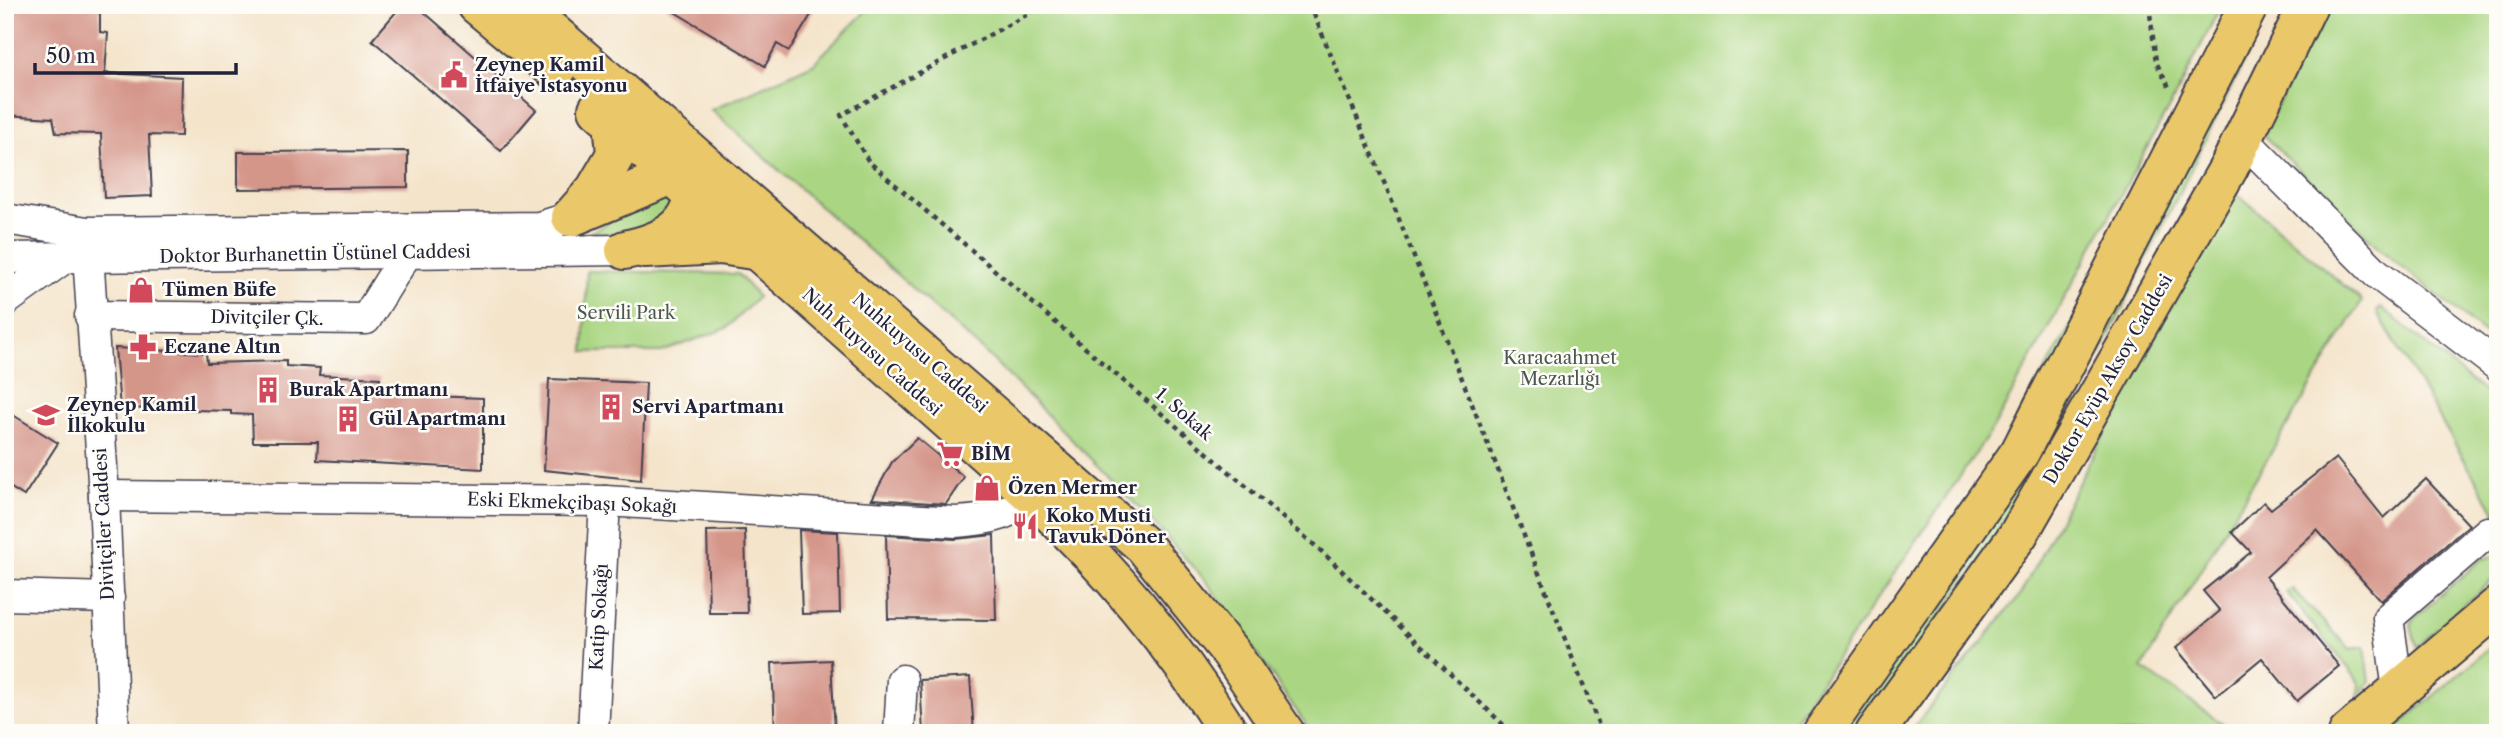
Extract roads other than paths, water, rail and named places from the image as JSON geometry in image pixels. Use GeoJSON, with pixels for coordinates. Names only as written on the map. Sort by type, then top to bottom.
{"type":"FeatureCollection","features":[{"type":"Feature","properties":{"kind":"main road","name":"Nuh Kuyusu Caddesi"},"geometry":{"type":"LineString","coordinates":[[477,5],[613,121],[690,171],[759,251],[1096,555],[1149,616],[1229,733]]}},
{"type":"Feature","properties":{"kind":"main road"},"geometry":{"type":"LineString","coordinates":[[520,5],[531,49]]}},
{"type":"Feature","properties":{"kind":"main road","name":"Nuhkuyusu Caddesi"},"geometry":{"type":"LineString","coordinates":[[520,5],[690,171],[1144,546],[1231,653],[1285,733]]}},
{"type":"Feature","properties":{"kind":"main road"},"geometry":{"type":"LineString","coordinates":[[1822,733],[2020,452],[2249,5]]}},
{"type":"Feature","properties":{"kind":"main road","name":"Doktor Eyüp Aksoy Caddesi"},"geometry":{"type":"LineString","coordinates":[[1875,733],[2018,535],[2244,139],[2308,5]]}},
{"type":"Feature","properties":{"kind":"main road"},"geometry":{"type":"LineString","coordinates":[[571,217],[595,190],[616,154],[613,121]]}},
{"type":"Feature","properties":{"kind":"main road"},"geometry":{"type":"LineString","coordinates":[[571,217],[690,171],[685,221],[653,244],[625,250]]}},
{"type":"Feature","properties":{"kind":"main road"},"geometry":{"type":"LineString","coordinates":[[625,250],[721,245],[759,251]]}},
{"type":"Feature","properties":{"kind":"main road"},"geometry":{"type":"LineString","coordinates":[[2348,733],[2498,606]]}},
{"type":"Feature","properties":{"kind":"street"},"geometry":{"type":"LineString","coordinates":[[2244,139],[2376,273],[2498,366]]}},
{"type":"Feature","properties":{"kind":"street","name":"Doktor Burhanettin Üstünel Caddesi"},"geometry":{"type":"LineString","coordinates":[[5,258],[79,250],[539,227],[571,217]]}},
{"type":"Feature","properties":{"kind":"street","name":"Doktor Burhanettin Üstünel Caddesi"},"geometry":{"type":"LineString","coordinates":[[5,219],[79,250],[407,253],[625,250]]}},
{"type":"Feature","properties":{"kind":"street"},"geometry":{"type":"LineString","coordinates":[[5,300],[79,250]]}},
{"type":"Feature","properties":{"kind":"street","name":"Divitçiler Caddesi"},"geometry":{"type":"LineString","coordinates":[[79,250],[90,316],[104,496],[114,733]]}},
{"type":"Feature","properties":{"kind":"street","name":"Divitçiler Çk."},"geometry":{"type":"LineString","coordinates":[[90,316],[366,319],[407,253]]}},
{"type":"Feature","properties":{"kind":"street","name":"Eski Ekmekçibaşı Sokağı"},"geometry":{"type":"LineString","coordinates":[[104,496],[606,501],[956,522],[992,520],[1032,495]]}},
{"type":"Feature","properties":{"kind":"street","name":"Katip Sokağı"},"geometry":{"type":"LineString","coordinates":[[593,733],[606,501]]}},
{"type":"Feature","properties":{"kind":"street"},"geometry":{"type":"LineString","coordinates":[[2398,690],[2388,618],[2488,532],[2498,533]]}},
{"type":"Feature","properties":{"kind":"street"},"geometry":{"type":"LineString","coordinates":[[5,595],[109,598]]}},
{"type":"Feature","properties":{"kind":"street"},"geometry":{"type":"LineString","coordinates":[[899,733],[902,680]]}},
{"type":"Feature","properties":{"kind":"place","name":"Zeynep Kamil İtfaiye İstasyonu"},"geometry":{"type":"Point","coordinates":[454,75]}},
{"type":"Feature","properties":{"kind":"place","name":"Tümen Büfe"},"geometry":{"type":"Point","coordinates":[141,290]}},
{"type":"Feature","properties":{"kind":"place","name":"Eczane Altın"},"geometry":{"type":"Point","coordinates":[143,347]}},
{"type":"Feature","properties":{"kind":"place","name":"Burak Apartmanı"},"geometry":{"type":"Point","coordinates":[268,390]}},
{"type":"Feature","properties":{"kind":"place","name":"Servi Apartmanı"},"geometry":{"type":"Point","coordinates":[611,407]}},
{"type":"Feature","properties":{"kind":"place","name":"Zeynep Kamil İlkokulu"},"geometry":{"type":"Point","coordinates":[46,415]}},
{"type":"Feature","properties":{"kind":"place","name":"Gül Apartmanı"},"geometry":{"type":"Point","coordinates":[348,419]}},
{"type":"Feature","properties":{"kind":"place","name":"BİM"},"geometry":{"type":"Point","coordinates":[950,454]}},
{"type":"Feature","properties":{"kind":"place","name":"Özen Mermer"},"geometry":{"type":"Point","coordinates":[987,488]}},
{"type":"Feature","properties":{"kind":"place","name":"Koko Musti Tavuk Döner"},"geometry":{"type":"Point","coordinates":[1025,526]}},
{"type":"Feature","properties":{"kind":"park label","name":"Servili Park"},"geometry":{"type":"Point","coordinates":[626,313]}},
{"type":"Feature","properties":{"kind":"park label","name":"Karacaahmet Mezarlığı"},"geometry":{"type":"Point","coordinates":[1560,368]}}]}
